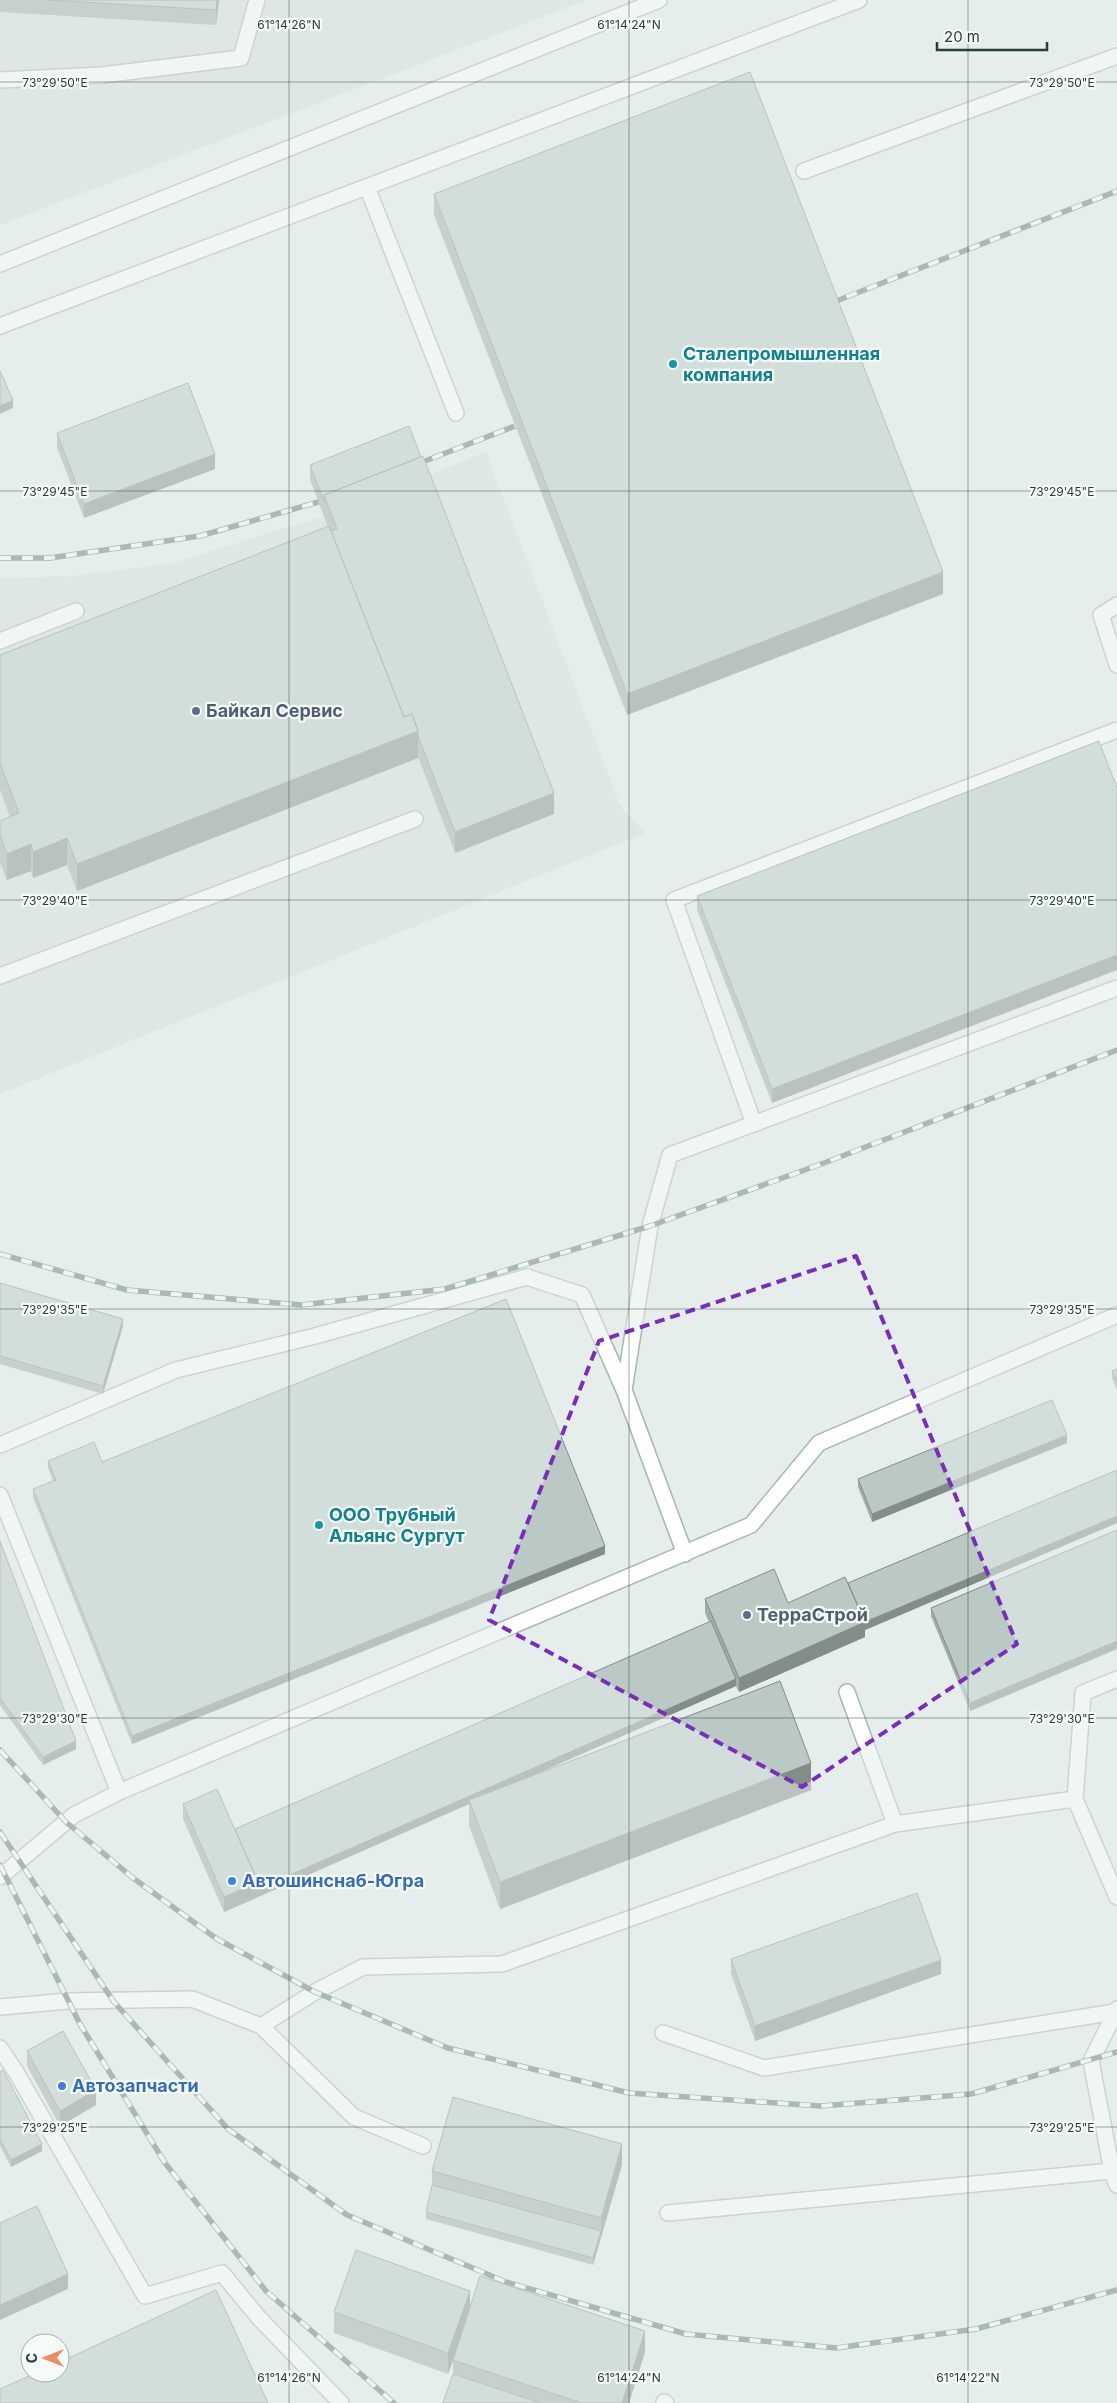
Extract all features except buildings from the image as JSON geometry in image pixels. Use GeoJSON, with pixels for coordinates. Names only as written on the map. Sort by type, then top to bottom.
{"type":"FeatureCollection","features":[{"type":"Feature","properties":{"kind":"lane"},"geometry":{"type":"LineString","coordinates":[[0,80],[102,76],[241,58],[257,0]]}},
{"type":"Feature","properties":{"kind":"lane"},"geometry":{"type":"LineString","coordinates":[[0,264],[659,0]]}},
{"type":"Feature","properties":{"kind":"lane"},"geometry":{"type":"LineString","coordinates":[[0,326],[859,0]]}},
{"type":"Feature","properties":{"kind":"lane"},"geometry":{"type":"LineString","coordinates":[[804,171],[1117,56]]}},
{"type":"Feature","properties":{"kind":"lane"},"geometry":{"type":"LineString","coordinates":[[366,187],[456,413]]}},
{"type":"Feature","properties":{"kind":"lane"},"geometry":{"type":"LineString","coordinates":[[1117,605],[1101,615],[1117,665]]}},
{"type":"Feature","properties":{"kind":"lane"},"geometry":{"type":"LineString","coordinates":[[0,641],[76,611]]}},
{"type":"Feature","properties":{"kind":"lane"},"geometry":{"type":"LineString","coordinates":[[754,1124],[674,900],[1117,730]]}},
{"type":"Feature","properties":{"kind":"lane"},"geometry":{"type":"LineString","coordinates":[[0,976],[415,819]]}},
{"type":"Feature","properties":{"kind":"lane"},"geometry":{"type":"LineString","coordinates":[[624,1390],[650,1226],[670,1155],[1117,988]]}},
{"type":"Feature","properties":{"kind":"lane"},"geometry":{"type":"LineString","coordinates":[[0,1445],[176,1370],[314,1336],[527,1277],[582,1295],[624,1390],[685,1554]]}},
{"type":"Feature","properties":{"kind":"lane"},"geometry":{"type":"LineString","coordinates":[[0,1877],[74,1815],[119,1792],[751,1525],[819,1443],[1117,1315]]}},
{"type":"Feature","properties":{"kind":"lane"},"geometry":{"type":"LineString","coordinates":[[0,1495],[119,1792]]}},
{"type":"Feature","properties":{"kind":"lane"},"geometry":{"type":"LineString","coordinates":[[1117,1679],[1083,1693],[1075,1799],[1117,1897]]}},
{"type":"Feature","properties":{"kind":"lane"},"geometry":{"type":"LineString","coordinates":[[848,1692],[895,1824]]}},
{"type":"Feature","properties":{"kind":"lane"},"geometry":{"type":"LineString","coordinates":[[261,2026],[314,1992],[364,1967],[502,1964],[895,1824],[1075,1799]]}},
{"type":"Feature","properties":{"kind":"lane"},"geometry":{"type":"LineString","coordinates":[[0,2007],[68,2001],[192,1999],[261,2026],[354,2117],[423,2146]]}},
{"type":"Feature","properties":{"kind":"lane"},"geometry":{"type":"LineString","coordinates":[[663,2033],[764,2068],[1116,2011]]}},
{"type":"Feature","properties":{"kind":"lane"},"geometry":{"type":"LineString","coordinates":[[668,2213],[1115,2178],[1091,2061],[1116,2011]]}},
{"type":"Feature","properties":{"kind":"lane"},"geometry":{"type":"LineString","coordinates":[[0,2048],[16,2072],[145,2296],[222,2273],[259,2318],[341,2403]]}},
{"type":"Feature","properties":{"kind":"highlighted area"},"geometry":{"type":"Polygon","coordinates":[[[856,1256],[1017,1644],[802,1787],[489,1620],[599,1341],[856,1256]]]}},
{"type":"Feature","properties":{"kind":"shaded area"},"geometry":{"type":"Polygon","coordinates":[[[0,0],[587,0],[0,225],[0,0]]]}},
{"type":"Feature","properties":{"kind":"shaded area"},"geometry":{"type":"Polygon","coordinates":[[[486,452],[620,805],[645,833],[0,1094],[0,578],[74,576],[170,564],[324,516],[486,452]]]}},
{"type":"Feature","properties":{"kind":"railway"},"geometry":{"type":"LineString","coordinates":[[826,305],[1117,191]]}},
{"type":"Feature","properties":{"kind":"railway"},"geometry":{"type":"LineString","coordinates":[[412,466],[528,421]]}},
{"type":"Feature","properties":{"kind":"railway"},"geometry":{"type":"LineString","coordinates":[[0,558],[50,558],[200,536],[332,498]]}},
{"type":"Feature","properties":{"kind":"railway"},"geometry":{"type":"LineString","coordinates":[[0,1254],[127,1290],[301,1305],[445,1289],[650,1226],[824,1163],[1117,1050]]}},
{"type":"Feature","properties":{"kind":"railway"},"geometry":{"type":"LineString","coordinates":[[0,1750],[66,1822],[133,1878],[217,1939],[315,1992],[448,2048],[629,2093],[821,2106],[971,2094],[1117,2052]]}},
{"type":"Feature","properties":{"kind":"railway"},"geometry":{"type":"LineString","coordinates":[[0,1832],[114,2002],[228,2129],[347,2215],[506,2282],[686,2334],[836,2348],[976,2329],[1117,2290]]}},
{"type":"Feature","properties":{"kind":"railway"},"geometry":{"type":"LineString","coordinates":[[0,1865],[80,2024],[165,2163],[266,2291],[394,2403]]}},
{"type":"Feature","properties":{"kind":"place","name":"Сталепромышленная компания"},"geometry":{"type":"Point","coordinates":[673,364]}},
{"type":"Feature","properties":{"kind":"place","name":"Байкал Сервис"},"geometry":{"type":"Point","coordinates":[196,711]}},
{"type":"Feature","properties":{"kind":"place","name":"ООО Трубный Альянс Сургут"},"geometry":{"type":"Point","coordinates":[319,1525]}},
{"type":"Feature","properties":{"kind":"place","name":"ТерраСтрой"},"geometry":{"type":"Point","coordinates":[747,1615]}},
{"type":"Feature","properties":{"kind":"place","name":"Автошинснаб-Югра"},"geometry":{"type":"Point","coordinates":[232,1881]}},
{"type":"Feature","properties":{"kind":"place","name":"Автозапчасти"},"geometry":{"type":"Point","coordinates":[62,2086]}}]}
